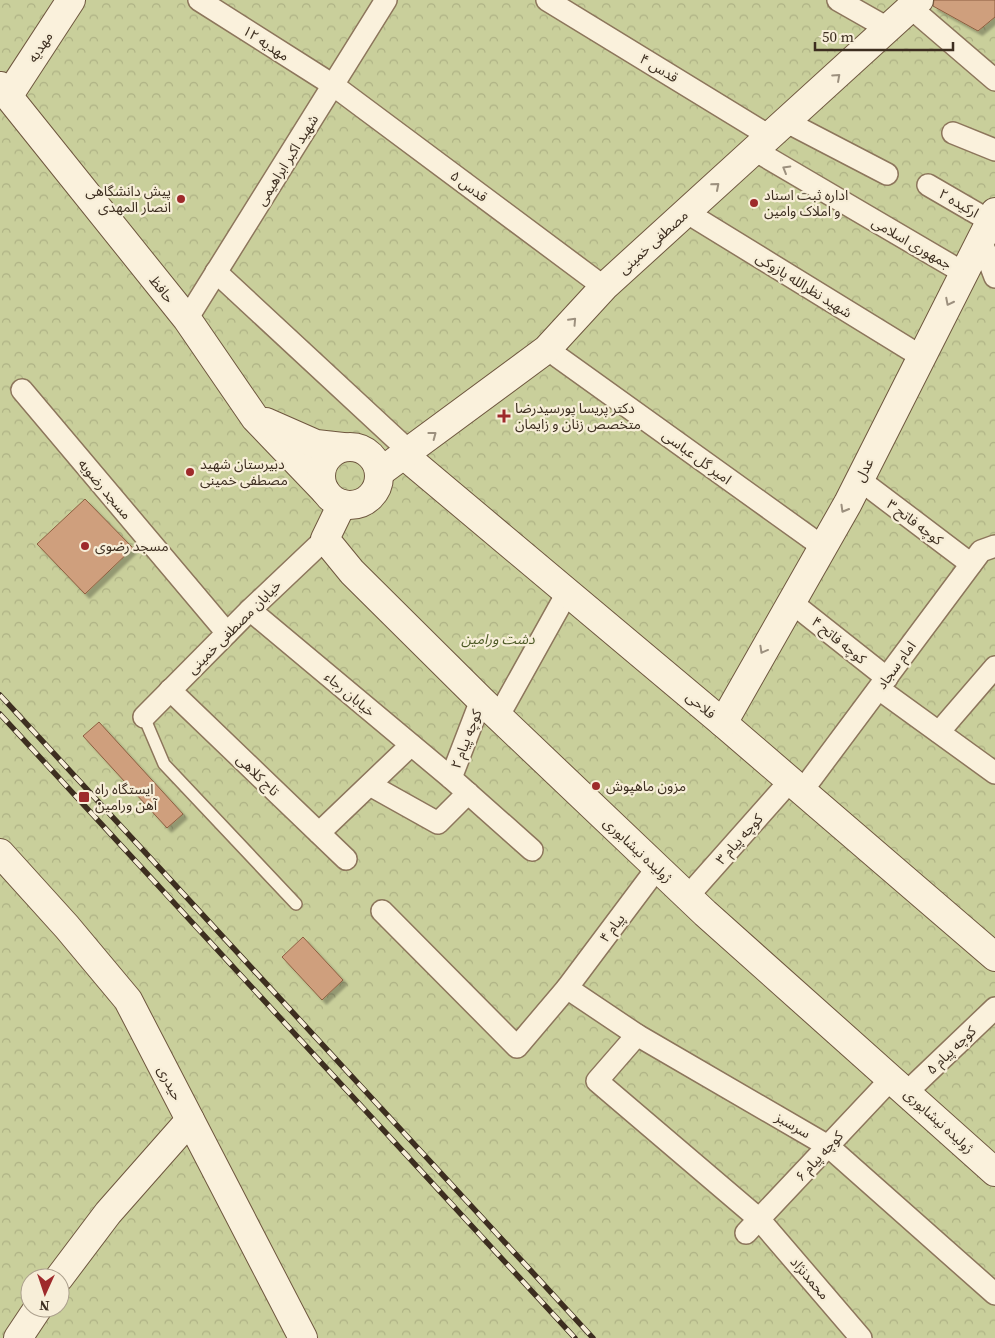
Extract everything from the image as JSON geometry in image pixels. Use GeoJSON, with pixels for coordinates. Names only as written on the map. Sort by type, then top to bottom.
{"type":"FeatureCollection","features":[{"type":"Feature","properties":{"kind":"main road","name":"مهدیه"},"geometry":{"type":"LineString","coordinates":[[3,97],[71,0]]}},
{"type":"Feature","properties":{"kind":"main road","name":"مصطفی خمینی"},"geometry":{"type":"LineString","coordinates":[[379,473],[408,454],[547,349],[604,287],[890,29],[915,4]]}},
{"type":"Feature","properties":{"kind":"main road","name":"حافظ"},"geometry":{"type":"LineString","coordinates":[[3,97],[187,319],[255,418],[333,497]]}},
{"type":"Feature","properties":{"kind":"main road","name":"عدل"},"geometry":{"type":"LineString","coordinates":[[723,723],[860,480],[989,224]]}},
{"type":"Feature","properties":{"kind":"main road"},"geometry":{"type":"LineString","coordinates":[[255,418],[316,444],[358,448],[371,455],[377,463],[379,473],[375,491],[369,498],[351,505],[333,497],[322,482],[323,464],[327,457],[343,447]]}},
{"type":"Feature","properties":{"kind":"main road","name":"فلاحی"},"geometry":{"type":"LineString","coordinates":[[408,454],[567,593],[723,723],[995,957]]}},
{"type":"Feature","properties":{"kind":"main road"},"geometry":{"type":"LineString","coordinates":[[325,539],[333,497]]}},
{"type":"Feature","properties":{"kind":"main road","name":"ژولیده نیشابوری"},"geometry":{"type":"LineString","coordinates":[[325,539],[352,572],[490,709],[657,868],[995,1172]]}},
{"type":"Feature","properties":{"kind":"main road","name":"حیدری"},"geometry":{"type":"LineString","coordinates":[[0,853],[67,926],[128,1000],[303,1338]]}},
{"type":"Feature","properties":{"kind":"main road"},"geometry":{"type":"LineString","coordinates":[[67,1268],[108,1213],[190,1120]]}},
{"type":"Feature","properties":{"kind":"main road"},"geometry":{"type":"LineString","coordinates":[[18,1338],[31,1318]]}},
{"type":"Feature","properties":{"kind":"street","name":"مهدیه ۱۲"},"geometry":{"type":"LineString","coordinates":[[199,0],[333,86]]}},
{"type":"Feature","properties":{"kind":"street","name":"شهید اکبر ابراهیمی"},"geometry":{"type":"LineString","coordinates":[[187,319],[386,0]]}},
{"type":"Feature","properties":{"kind":"street","name":"قدس ۴"},"geometry":{"type":"LineString","coordinates":[[547,0],[771,136]]}},
{"type":"Feature","properties":{"kind":"street"},"geometry":{"type":"LineString","coordinates":[[838,0],[890,29]]}},
{"type":"Feature","properties":{"kind":"street"},"geometry":{"type":"LineString","coordinates":[[915,4],[995,80]]}},
{"type":"Feature","properties":{"kind":"street","name":"قدس ۵"},"geometry":{"type":"LineString","coordinates":[[333,86],[604,287]]}},
{"type":"Feature","properties":{"kind":"street"},"geometry":{"type":"LineString","coordinates":[[953,133],[995,150]]}},
{"type":"Feature","properties":{"kind":"street"},"geometry":{"type":"LineString","coordinates":[[771,136],[887,174]]}},
{"type":"Feature","properties":{"kind":"street","name":"جمهوری اسلامی"},"geometry":{"type":"LineString","coordinates":[[771,136],[964,273]]}},
{"type":"Feature","properties":{"kind":"street","name":"ارکیده ۲"},"geometry":{"type":"LineString","coordinates":[[928,185],[989,224]]}},
{"type":"Feature","properties":{"kind":"street","name":"شهید نظرالله پازوکی"},"geometry":{"type":"LineString","coordinates":[[686,212],[922,357]]}},
{"type":"Feature","properties":{"kind":"street"},"geometry":{"type":"LineString","coordinates":[[989,224],[995,277]]}},
{"type":"Feature","properties":{"kind":"street"},"geometry":{"type":"LineString","coordinates":[[216,272],[408,454]]}},
{"type":"Feature","properties":{"kind":"street","name":"امیر گل عباسی"},"geometry":{"type":"LineString","coordinates":[[547,349],[823,547]]}},
{"type":"Feature","properties":{"kind":"street","name":"مسجد رضویه"},"geometry":{"type":"LineString","coordinates":[[22,390],[227,633]]}},
{"type":"Feature","properties":{"kind":"street","name":"کوچه فاتح ۳"},"geometry":{"type":"LineString","coordinates":[[860,480],[971,564]]}},
{"type":"Feature","properties":{"kind":"street","name":"خیابان مصطفی خمینی"},"geometry":{"type":"LineString","coordinates":[[144,717],[250,610],[325,539]]}},
{"type":"Feature","properties":{"kind":"street","name":"امام سجاد"},"geometry":{"type":"LineString","coordinates":[[796,786],[883,684],[981,551],[995,546]]}},
{"type":"Feature","properties":{"kind":"street","name":"کوچه پیام ۲"},"geometry":{"type":"LineString","coordinates":[[451,778],[490,709],[567,593]]}},
{"type":"Feature","properties":{"kind":"street","name":"کوچه فاتح ۴"},"geometry":{"type":"LineString","coordinates":[[791,602],[939,732],[995,773]]}},
{"type":"Feature","properties":{"kind":"street","name":"خیابان رجاء"},"geometry":{"type":"LineString","coordinates":[[250,610],[451,778],[532,850]]}},
{"type":"Feature","properties":{"kind":"street"},"geometry":{"type":"LineString","coordinates":[[939,732],[995,667]]}},
{"type":"Feature","properties":{"kind":"street","name":"تاج کلاهی"},"geometry":{"type":"LineString","coordinates":[[170,690],[346,859]]}},
{"type":"Feature","properties":{"kind":"street"},"geometry":{"type":"LineString","coordinates":[[319,833],[411,745]]}},
{"type":"Feature","properties":{"kind":"street"},"geometry":{"type":"LineString","coordinates":[[370,785],[438,822],[468,793]]}},
{"type":"Feature","properties":{"kind":"street","name":"کوچه پیام ۳"},"geometry":{"type":"LineString","coordinates":[[688,896],[796,786]]}},
{"type":"Feature","properties":{"kind":"street","name":"پیام ۴"},"geometry":{"type":"LineString","coordinates":[[382,910],[517,1046],[566,988],[657,868]]}},
{"type":"Feature","properties":{"kind":"street","name":"سرسبز"},"geometry":{"type":"LineString","coordinates":[[566,988],[637,1035],[828,1146],[995,1294]]}},
{"type":"Feature","properties":{"kind":"street","name":"کوچه پیام ۵"},"geometry":{"type":"LineString","coordinates":[[900,1085],[995,1008]]}},
{"type":"Feature","properties":{"kind":"street","name":"محمدنژاد"},"geometry":{"type":"LineString","coordinates":[[637,1035],[597,1081],[752,1226],[861,1338]]}},
{"type":"Feature","properties":{"kind":"street","name":"کوچه پیام ۶"},"geometry":{"type":"LineString","coordinates":[[752,1226],[828,1146],[900,1085]]}},
{"type":"Feature","properties":{"kind":"lane"},"geometry":{"type":"LineString","coordinates":[[144,717],[164,764],[296,904]]}},
{"type":"Feature","properties":{"kind":"green space","name":"دشت ورامین"},"geometry":{"type":"Polygon","coordinates":[[[0,0],[995,0],[995,1338],[0,1338],[0,0]]]}},
{"type":"Feature","properties":{"kind":"building"},"geometry":{"type":"Polygon","coordinates":[[[934,0],[995,0],[995,17],[978,31],[933,6],[934,0]]]}},
{"type":"Feature","properties":{"kind":"building","name":"مسجد رضوی"},"geometry":{"type":"Polygon","coordinates":[[[85,499],[133,548],[85,594],[37,544],[85,499]]]}},
{"type":"Feature","properties":{"kind":"building"},"geometry":{"type":"Polygon","coordinates":[[[99,722],[183,814],[167,828],[83,736],[99,722]]]}},
{"type":"Feature","properties":{"kind":"building"},"geometry":{"type":"Polygon","coordinates":[[[303,937],[343,980],[322,1000],[282,957],[303,937]]]}},
{"type":"Feature","properties":{"kind":"railway"},"geometry":{"type":"LineString","coordinates":[[0,695],[593,1338]]}},
{"type":"Feature","properties":{"kind":"railway"},"geometry":{"type":"LineString","coordinates":[[0,714],[575,1338]]}},
{"type":"Feature","properties":{"kind":"place","name":"پیش دانشگاهی انصار المهدی"},"geometry":{"type":"Point","coordinates":[181,199]}},
{"type":"Feature","properties":{"kind":"place","name":"اداره ثبت اسناد و املاک وامین"},"geometry":{"type":"Point","coordinates":[754,203]}},
{"type":"Feature","properties":{"kind":"place","name":"دکتر پریسا پورسیدرضا متخصص زنان و زایمان"},"geometry":{"type":"Point","coordinates":[504,416]}},
{"type":"Feature","properties":{"kind":"place","name":"دبیرستان شهید مصطفی خمینی"},"geometry":{"type":"Point","coordinates":[190,472]}},
{"type":"Feature","properties":{"kind":"place","name":"مسجد رضوی"},"geometry":{"type":"Point","coordinates":[85,546]}},
{"type":"Feature","properties":{"kind":"place","name":"مزون ماهپوش"},"geometry":{"type":"Point","coordinates":[596,786]}},
{"type":"Feature","properties":{"kind":"place","name":"ایستگاه راه آهن ورامین"},"geometry":{"type":"Point","coordinates":[84,797]}}]}
